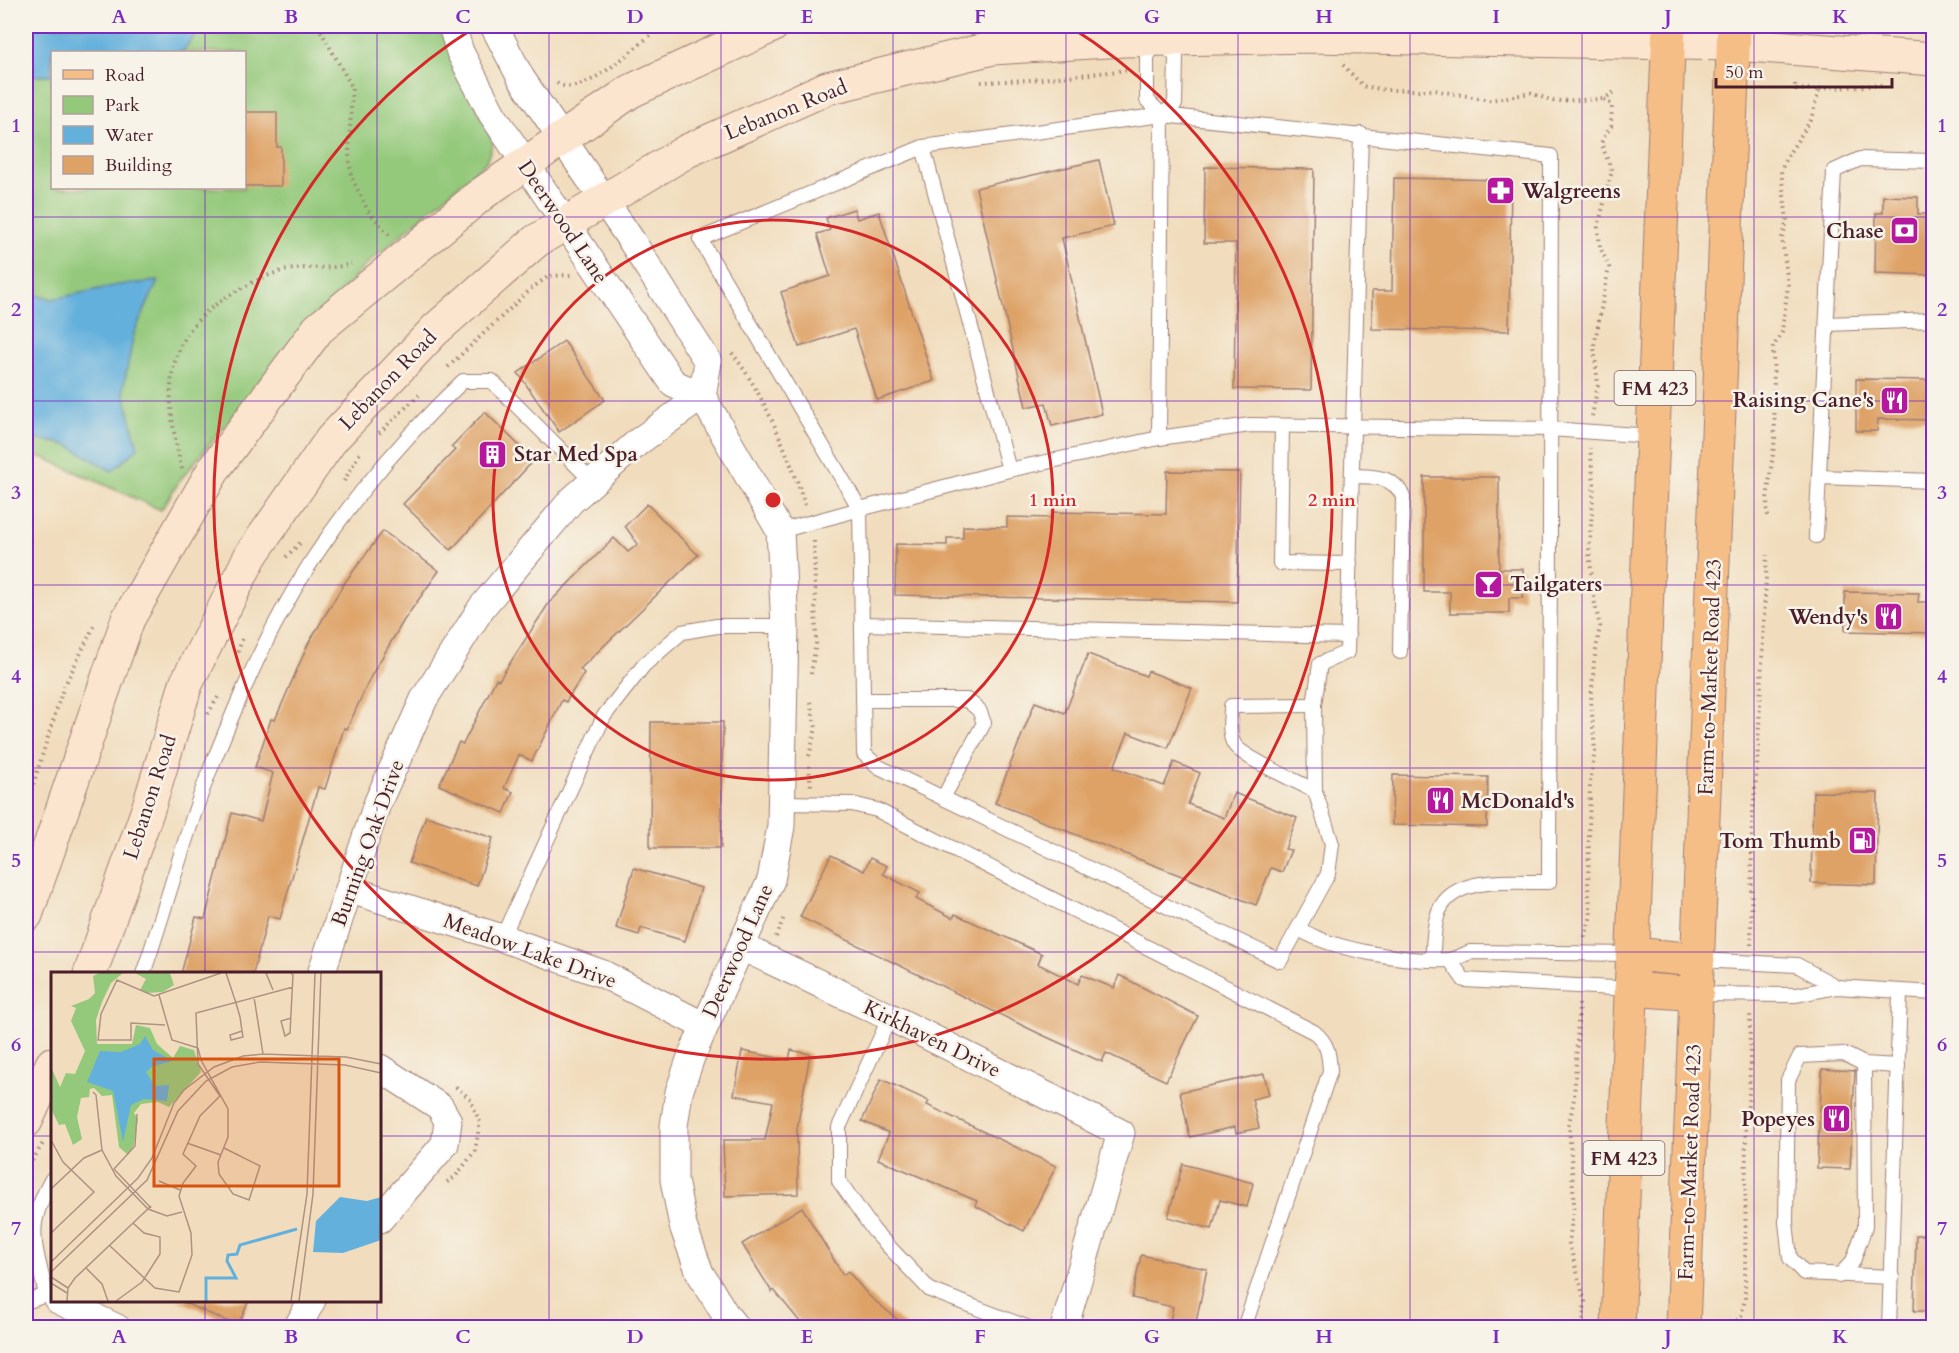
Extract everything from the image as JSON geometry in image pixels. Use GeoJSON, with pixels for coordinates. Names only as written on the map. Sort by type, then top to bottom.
{"type":"FeatureCollection","features":[{"type":"Feature","properties":{"kind":"main road"},"geometry":{"type":"LineString","coordinates":[[26,915],[129,619],[214,469],[318,329],[483,193],[631,91],[772,26]]}},
{"type":"Feature","properties":{"kind":"main road","name":"Lebanon Road"},"geometry":{"type":"LineString","coordinates":[[91,972],[148,809],[186,684],[251,555],[331,440],[435,330],[536,242],[687,151],[827,88],[993,48],[1157,32],[1312,36],[1734,35],[1934,59]]}},
{"type":"Feature","properties":{"kind":"main road","name":"FM 423"},"geometry":{"type":"LineString","coordinates":[[1618,1328],[1669,34]]}},
{"type":"Feature","properties":{"kind":"main road","name":"Farm-to-Market Road 423"},"geometry":{"type":"LineString","coordinates":[[1683,1328],[1734,35]]}},
{"type":"Feature","properties":{"kind":"main road"},"geometry":{"type":"LineString","coordinates":[[1632,954],[1698,960]]}},
{"type":"Feature","properties":{"kind":"main road"},"geometry":{"type":"LineString","coordinates":[[1631,989],[1697,994]]}},
{"type":"Feature","properties":{"kind":"main road"},"geometry":{"type":"LineString","coordinates":[[26,1121],[51,1066]]}},
{"type":"Feature","properties":{"kind":"street","name":"Deerwood Lane"},"geometry":{"type":"LineString","coordinates":[[452,26],[460,52],[492,114],[673,383],[702,396],[780,531],[785,626],[781,826],[771,880],[705,1026],[679,1092],[674,1126],[674,1180],[683,1226],[700,1273],[736,1328]]}},
{"type":"Feature","properties":{"kind":"street"},"geometry":{"type":"LineString","coordinates":[[494,26],[520,78],[604,201],[708,362],[702,396]]}},
{"type":"Feature","properties":{"kind":"street","name":"Burning Oak Drive"},"geometry":{"type":"LineString","coordinates":[[322,972],[351,890],[377,804],[424,699],[482,607],[571,501],[638,442],[702,396]]}},
{"type":"Feature","properties":{"kind":"street","name":"Meadow Lake Drive"},"geometry":{"type":"LineString","coordinates":[[351,890],[502,938],[603,974],[705,1026]]}},
{"type":"Feature","properties":{"kind":"street","name":"Kirkhaven Drive"},"geometry":{"type":"LineString","coordinates":[[742,947],[890,1017],[1121,1133],[1064,1328]]}},
{"type":"Feature","properties":{"kind":"street"},"geometry":{"type":"LineString","coordinates":[[381,1069],[440,1107],[448,1121],[445,1144],[381,1218]]}},
{"type":"Feature","properties":{"kind":"street"},"geometry":{"type":"LineString","coordinates":[[53,1302],[117,1328]]}},
{"type":"Feature","properties":{"kind":"street"},"geometry":{"type":"LineString","coordinates":[[297,1328],[311,1302]]}},
{"type":"Feature","properties":{"kind":"lane"},"geometry":{"type":"LineString","coordinates":[[1158,438],[1162,115],[1147,100],[1147,57],[1157,32],[1176,56],[1176,104],[1162,115]]}},
{"type":"Feature","properties":{"kind":"lane"},"geometry":{"type":"LineString","coordinates":[[1361,135],[1347,652],[1320,664],[1314,705],[1315,791],[1332,844],[1328,874],[1280,961],[879,767],[864,754],[860,509],[700,239],[923,147],[1162,115],[1361,135],[1551,156],[1549,882],[1469,885],[1449,895],[1437,915],[1432,959]]}},
{"type":"Feature","properties":{"kind":"lane"},"geometry":{"type":"LineString","coordinates":[[923,147],[1009,470]]}},
{"type":"Feature","properties":{"kind":"lane"},"geometry":{"type":"LineString","coordinates":[[1816,536],[1834,171],[1860,159],[1934,161]]}},
{"type":"Feature","properties":{"kind":"lane"},"geometry":{"type":"LineString","coordinates":[[1827,324],[1934,320]]}},
{"type":"Feature","properties":{"kind":"lane"},"geometry":{"type":"LineString","coordinates":[[144,972],[208,776],[244,690],[281,612],[326,542],[369,484],[426,416],[464,381],[492,381],[593,482]]}},
{"type":"Feature","properties":{"kind":"lane"},"geometry":{"type":"LineString","coordinates":[[780,531],[1009,470],[1158,438],[1250,425],[1549,429],[1653,436]]}},
{"type":"Feature","properties":{"kind":"lane"},"geometry":{"type":"LineString","coordinates":[[1282,426],[1280,563],[1350,564]]}},
{"type":"Feature","properties":{"kind":"lane"},"geometry":{"type":"LineString","coordinates":[[1352,476],[1386,480],[1397,486],[1403,497],[1400,652]]}},
{"type":"Feature","properties":{"kind":"lane"},"geometry":{"type":"LineString","coordinates":[[1819,477],[1934,481]]}},
{"type":"Feature","properties":{"kind":"lane"},"geometry":{"type":"LineString","coordinates":[[863,624],[1348,636]]}},
{"type":"Feature","properties":{"kind":"lane"},"geometry":{"type":"LineString","coordinates":[[502,938],[604,716],[644,665],[682,632],[717,626],[785,626]]}},
{"type":"Feature","properties":{"kind":"lane"},"geometry":{"type":"LineString","coordinates":[[863,700],[967,700],[980,710],[984,723],[943,798]]}},
{"type":"Feature","properties":{"kind":"lane"},"geometry":{"type":"LineString","coordinates":[[1314,705],[1231,706],[1231,734],[1234,745],[1246,754],[1315,791]]}},
{"type":"Feature","properties":{"kind":"lane"},"geometry":{"type":"LineString","coordinates":[[782,803],[852,804],[877,810],[1314,1032],[1324,1041],[1329,1055],[1330,1071],[1244,1328]]}},
{"type":"Feature","properties":{"kind":"lane"},"geometry":{"type":"LineString","coordinates":[[1299,929],[1361,951],[1432,959],[1450,960],[1470,952],[1632,954]]}},
{"type":"Feature","properties":{"kind":"lane"},"geometry":{"type":"LineString","coordinates":[[1450,960],[1464,980],[1631,989]]}},
{"type":"Feature","properties":{"kind":"lane"},"geometry":{"type":"LineString","coordinates":[[1698,960],[1797,965],[1837,987]]}},
{"type":"Feature","properties":{"kind":"lane"},"geometry":{"type":"LineString","coordinates":[[1697,994],[1796,995],[1837,987],[1900,993],[1934,993]]}},
{"type":"Feature","properties":{"kind":"lane"},"geometry":{"type":"LineString","coordinates":[[1900,993],[1890,1327],[1900,1328]]}},
{"type":"Feature","properties":{"kind":"lane"},"geometry":{"type":"LineString","coordinates":[[890,1017],[839,1127],[839,1181],[874,1231],[930,1290],[1029,1328]]}},
{"type":"Feature","properties":{"kind":"lane"},"geometry":{"type":"LineString","coordinates":[[1892,1277],[1804,1273],[1790,1258],[1786,1222],[1788,1080],[1800,1056],[1844,1054],[1864,1064],[1898,1066]]}},
{"type":"Feature","properties":{"kind":"lane"},"geometry":{"type":"LineString","coordinates":[[1839,1276],[1853,1261],[1865,1227],[1864,1064]]}},
{"type":"Feature","properties":{"kind":"lane"},"geometry":{"type":"LineString","coordinates":[[46,1299],[33,1229],[38,1205],[51,1181]]}},
{"type":"Feature","properties":{"kind":"path"},"geometry":{"type":"LineString","coordinates":[[318,26],[352,87],[349,153],[351,176],[368,211],[390,236]]}},
{"type":"Feature","properties":{"kind":"path"},"geometry":{"type":"LineString","coordinates":[[557,83],[565,88],[573,88],[600,75],[663,26]]}},
{"type":"Feature","properties":{"kind":"path"},"geometry":{"type":"LineString","coordinates":[[1333,62],[1341,63],[1363,86],[1386,90],[1434,90],[1490,100],[1531,93],[1553,101],[1604,99],[1614,92]]}},
{"type":"Feature","properties":{"kind":"path"},"geometry":{"type":"LineString","coordinates":[[972,82],[1030,80],[1136,69]]}},
{"type":"Feature","properties":{"kind":"path"},"geometry":{"type":"LineString","coordinates":[[1795,84],[1796,90],[1890,84]]}},
{"type":"Feature","properties":{"kind":"path"},"geometry":{"type":"LineString","coordinates":[[1768,516],[1775,438],[1773,346],[1782,332],[1788,285],[1782,238],[1787,221],[1782,171],[1786,158],[1811,120],[1819,89]]}},
{"type":"Feature","properties":{"kind":"path"},"geometry":{"type":"LineString","coordinates":[[1584,940],[1591,916],[1588,887],[1590,783],[1595,751],[1591,701],[1600,626],[1595,605],[1589,552],[1594,484],[1589,455],[1592,407],[1598,385],[1594,347],[1609,267],[1600,247],[1598,227],[1612,171],[1601,143],[1611,126],[1612,105],[1604,99]]}},
{"type":"Feature","properties":{"kind":"path"},"geometry":{"type":"LineString","coordinates":[[1751,945],[1752,821],[1757,768],[1767,555]]}},
{"type":"Feature","properties":{"kind":"path"},"geometry":{"type":"LineString","coordinates":[[1579,1004],[1574,1099],[1569,1124],[1574,1203],[1569,1243],[1585,1302],[1582,1328]]}},
{"type":"Feature","properties":{"kind":"path"},"geometry":{"type":"LineString","coordinates":[[1732,1325],[1741,1316],[1745,1299],[1746,1118],[1750,1097],[1748,1085],[1750,1015]]}},
{"type":"Feature","properties":{"kind":"green space"},"geometry":{"type":"Polygon","coordinates":[[[26,26],[439,26],[493,143],[486,162],[369,262],[306,328],[180,480],[161,510],[42,457],[26,459],[26,26]]]}},
{"type":"Feature","properties":{"kind":"water"},"geometry":{"type":"Polygon","coordinates":[[[26,26],[202,26],[183,51],[51,51],[51,75],[26,76],[26,26]]]}},
{"type":"Feature","properties":{"kind":"water"},"geometry":{"type":"Polygon","coordinates":[[[158,281],[134,333],[123,389],[138,448],[112,471],[68,445],[26,437],[26,293],[53,299],[118,285],[158,281]]]}},
{"type":"Feature","properties":{"kind":"building"},"geometry":{"type":"Polygon","coordinates":[[[246,112],[277,112],[277,147],[281,147],[281,186],[246,186],[246,112]]]}},
{"type":"Feature","properties":{"kind":"building"},"geometry":{"type":"Polygon","coordinates":[[[1099,160],[1114,226],[1062,238],[1102,414],[1052,426],[1046,403],[1026,407],[976,188],[1099,160]]]}},
{"type":"Feature","properties":{"kind":"building"},"geometry":{"type":"Polygon","coordinates":[[[1205,167],[1314,169],[1311,390],[1234,389],[1236,243],[1204,243],[1205,167]]]}},
{"type":"Feature","properties":{"kind":"building","name":"Walgreens"},"geometry":{"type":"Polygon","coordinates":[[[1394,178],[1511,180],[1509,331],[1372,329],[1372,291],[1392,291],[1394,178]]]}},
{"type":"Feature","properties":{"kind":"building","name":"Chase"},"geometry":{"type":"Polygon","coordinates":[[[1883,196],[1918,197],[1918,214],[1933,214],[1932,275],[1875,273],[1876,213],[1883,213],[1883,196]]]}},
{"type":"Feature","properties":{"kind":"building"},"geometry":{"type":"Polygon","coordinates":[[[854,209],[857,219],[879,212],[934,381],[877,400],[854,329],[799,347],[781,292],[830,276],[817,234],[830,230],[826,218],[854,209]]]}},
{"type":"Feature","properties":{"kind":"building"},"geometry":{"type":"Polygon","coordinates":[[[564,341],[605,400],[559,432],[518,373],[564,341]]]}},
{"type":"Feature","properties":{"kind":"building","name":"Raising Cane's"},"geometry":{"type":"Polygon","coordinates":[[[1856,379],[1934,380],[1934,420],[1878,419],[1877,431],[1856,431],[1856,379]]]}},
{"type":"Feature","properties":{"kind":"building"},"geometry":{"type":"Polygon","coordinates":[[[485,412],[534,460],[451,550],[403,504],[455,450],[451,447],[485,412]]]}},
{"type":"Feature","properties":{"kind":"building"},"geometry":{"type":"Polygon","coordinates":[[[1167,471],[1240,472],[1237,602],[895,595],[896,544],[947,545],[947,538],[963,538],[963,526],[1007,527],[1007,517],[1052,518],[1052,512],[1166,514],[1167,471]]]}},
{"type":"Feature","properties":{"kind":"building"},"geometry":{"type":"Polygon","coordinates":[[[1424,477],[1499,477],[1499,569],[1523,569],[1523,598],[1509,598],[1509,613],[1450,613],[1450,592],[1424,592],[1424,477]]]}},
{"type":"Feature","properties":{"kind":"building"},"geometry":{"type":"Polygon","coordinates":[[[647,504],[698,555],[580,669],[584,673],[566,702],[562,700],[532,761],[519,755],[504,788],[513,792],[504,813],[439,785],[459,742],[463,744],[496,679],[499,680],[549,603],[614,538],[628,552],[638,544],[625,526],[647,504]]]}},
{"type":"Feature","properties":{"kind":"building"},"geometry":{"type":"Polygon","coordinates":[[[383,531],[439,571],[404,620],[371,676],[347,729],[344,728],[325,789],[318,787],[280,919],[268,916],[254,972],[182,972],[196,917],[205,919],[232,813],[261,821],[273,773],[255,767],[271,719],[275,720],[308,644],[343,585],[383,531]]]}},
{"type":"Feature","properties":{"kind":"building","name":"Wendy's"},"geometry":{"type":"Polygon","coordinates":[[[1845,592],[1919,593],[1918,602],[1934,602],[1933,633],[1845,631],[1845,592]]]}},
{"type":"Feature","properties":{"kind":"building"},"geometry":{"type":"Polygon","coordinates":[[[1088,654],[1146,676],[1148,671],[1192,688],[1168,748],[1128,733],[1114,767],[1164,786],[1174,762],[1200,773],[1188,804],[1224,818],[1234,793],[1297,818],[1285,849],[1291,850],[1282,872],[1271,868],[1256,905],[995,803],[1035,702],[1065,713],[1088,654]]]}},
{"type":"Feature","properties":{"kind":"building"},"geometry":{"type":"Polygon","coordinates":[[[651,722],[723,722],[721,848],[650,848],[651,722]]]}},
{"type":"Feature","properties":{"kind":"building","name":"McDonald's"},"geometry":{"type":"Polygon","coordinates":[[[1393,775],[1488,777],[1487,827],[1392,825],[1393,775]]]}},
{"type":"Feature","properties":{"kind":"building"},"geometry":{"type":"Polygon","coordinates":[[[1813,792],[1878,793],[1876,885],[1811,883],[1813,792]]]}},
{"type":"Feature","properties":{"kind":"building"},"geometry":{"type":"Polygon","coordinates":[[[426,816],[493,838],[477,886],[409,863],[426,816]]]}},
{"type":"Feature","properties":{"kind":"building"},"geometry":{"type":"Polygon","coordinates":[[[831,855],[864,871],[870,858],[887,866],[883,874],[920,893],[916,899],[953,918],[955,914],[1042,954],[1038,964],[1078,984],[1082,975],[1114,988],[1119,975],[1198,1016],[1166,1081],[1106,1053],[1102,1062],[800,917],[831,855]]]}},
{"type":"Feature","properties":{"kind":"building"},"geometry":{"type":"Polygon","coordinates":[[[634,868],[701,888],[685,941],[641,928],[639,935],[616,928],[634,868]]]}},
{"type":"Feature","properties":{"kind":"building"},"geometry":{"type":"Polygon","coordinates":[[[791,1050],[810,1054],[797,1129],[798,1194],[725,1196],[723,1140],[765,1140],[773,1102],[734,1095],[742,1051],[789,1060],[791,1050]]]}},
{"type":"Feature","properties":{"kind":"building","name":"Popeyes"},"geometry":{"type":"Polygon","coordinates":[[[1822,1069],[1855,1071],[1850,1169],[1817,1168],[1822,1069]]]}},
{"type":"Feature","properties":{"kind":"building"},"geometry":{"type":"Polygon","coordinates":[[[1264,1074],[1269,1095],[1252,1099],[1259,1128],[1236,1133],[1235,1127],[1190,1137],[1180,1092],[1264,1074]]]}},
{"type":"Feature","properties":{"kind":"building"},"geometry":{"type":"Polygon","coordinates":[[[881,1079],[929,1101],[927,1105],[1056,1166],[1024,1231],[975,1206],[977,1201],[878,1159],[889,1133],[862,1121],[881,1079]]]}},
{"type":"Feature","properties":{"kind":"building"},"geometry":{"type":"Polygon","coordinates":[[[1183,1164],[1253,1183],[1247,1207],[1220,1200],[1212,1229],[1168,1217],[1183,1164]]]}},
{"type":"Feature","properties":{"kind":"building"},"geometry":{"type":"Polygon","coordinates":[[[802,1207],[843,1275],[848,1271],[868,1295],[908,1328],[805,1328],[774,1290],[772,1292],[742,1244],[802,1207]]]}},
{"type":"Feature","properties":{"kind":"building"},"geometry":{"type":"Polygon","coordinates":[[[1916,1235],[1934,1235],[1934,1311],[1914,1311],[1916,1235]]]}},
{"type":"Feature","properties":{"kind":"building"},"geometry":{"type":"Polygon","coordinates":[[[1141,1255],[1207,1269],[1195,1327],[1170,1321],[1173,1307],[1132,1298],[1141,1255]]]}},
{"type":"Feature","properties":{"kind":"building"},"geometry":{"type":"Polygon","coordinates":[[[183,1302],[248,1302],[238,1326],[183,1302]]]}},
{"type":"Feature","properties":{"kind":"place","name":"Walgreens"},"geometry":{"type":"Point","coordinates":[1501,191]}},
{"type":"Feature","properties":{"kind":"place","name":"Chase"},"geometry":{"type":"Point","coordinates":[1905,231]}},
{"type":"Feature","properties":{"kind":"place","name":"Raising Cane's"},"geometry":{"type":"Point","coordinates":[1895,400]}},
{"type":"Feature","properties":{"kind":"place","name":"Star Med Spa"},"geometry":{"type":"Point","coordinates":[493,454]}},
{"type":"Feature","properties":{"kind":"place","name":"Tailgaters"},"geometry":{"type":"Point","coordinates":[1489,584]}},
{"type":"Feature","properties":{"kind":"place","name":"Wendy's"},"geometry":{"type":"Point","coordinates":[1889,617]}},
{"type":"Feature","properties":{"kind":"place","name":"McDonald's"},"geometry":{"type":"Point","coordinates":[1440,801]}},
{"type":"Feature","properties":{"kind":"place","name":"Tom Thumb"},"geometry":{"type":"Point","coordinates":[1862,841]}},
{"type":"Feature","properties":{"kind":"place","name":"Popeyes"},"geometry":{"type":"Point","coordinates":[1836,1119]}}]}
